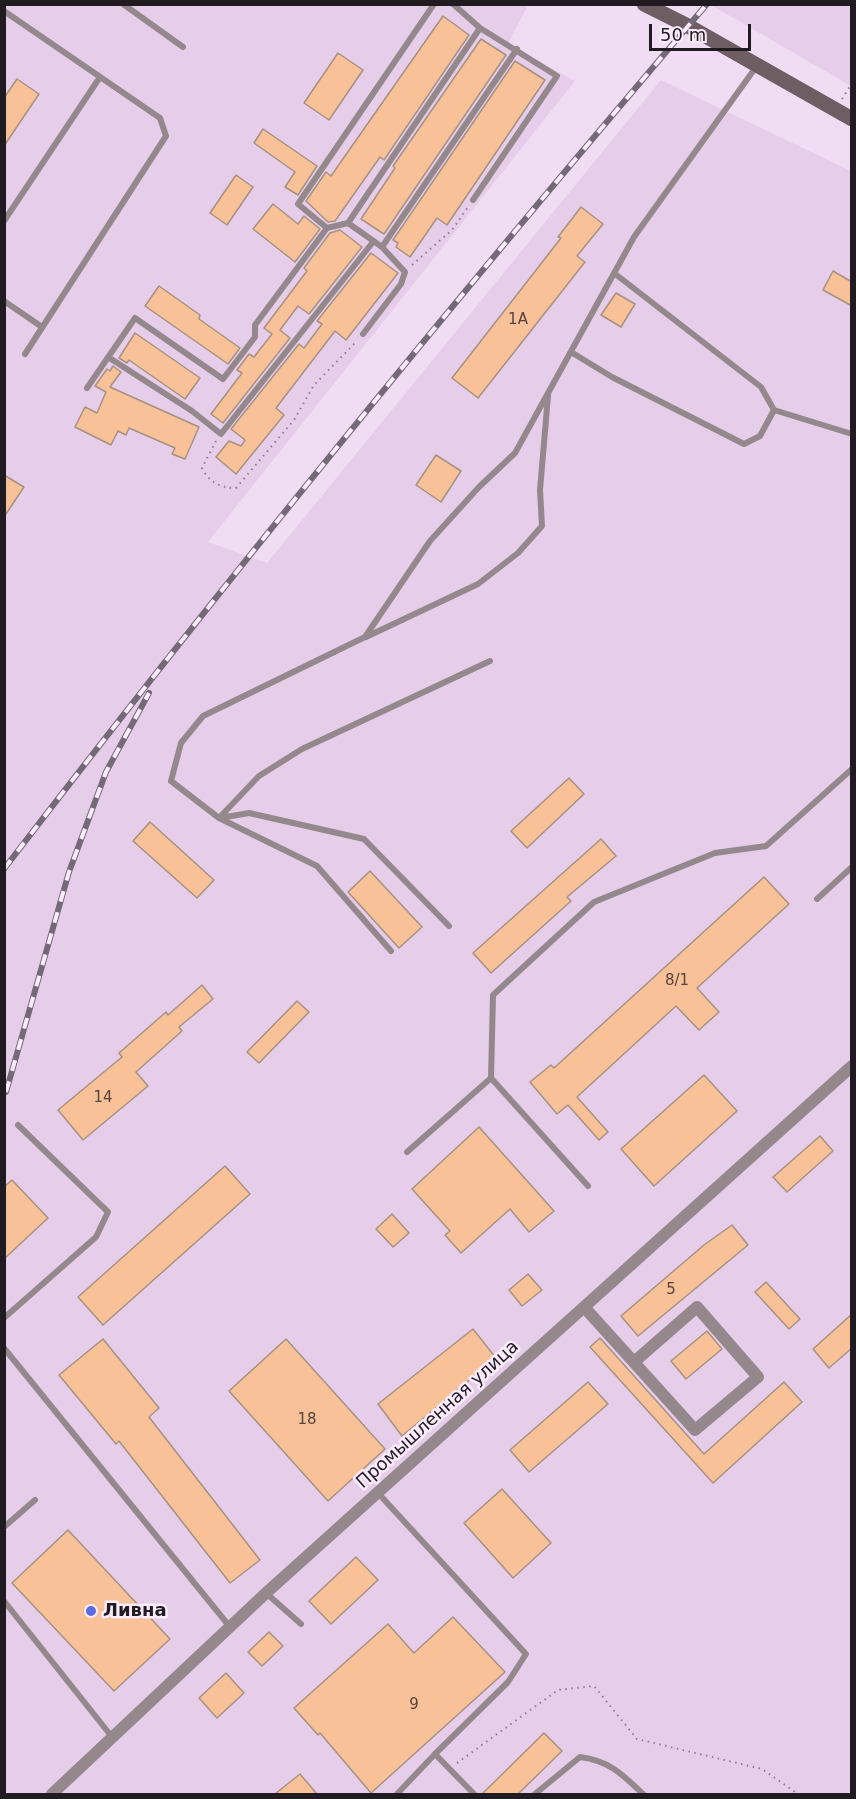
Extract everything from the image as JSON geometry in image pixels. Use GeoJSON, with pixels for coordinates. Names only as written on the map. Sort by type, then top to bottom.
{"type":"FeatureCollection","features":[{"type":"Feature","properties":{"kind":"street"},"geometry":{"type":"LineString","coordinates":[[644,4],[688,26],[852,119]]}},
{"type":"Feature","properties":{"kind":"street","name":"Промышленная улица"},"geometry":{"type":"LineString","coordinates":[[52,1794],[266,1593],[852,1066]]}},
{"type":"Feature","properties":{"kind":"street"},"geometry":{"type":"LineString","coordinates":[[585,1308],[695,1430],[758,1377],[697,1307],[634,1362]]}},
{"type":"Feature","properties":{"kind":"lane"},"geometry":{"type":"LineString","coordinates":[[123,4],[183,47]]}},
{"type":"Feature","properties":{"kind":"lane"},"geometry":{"type":"LineString","coordinates":[[327,228],[298,204],[434,4]]}},
{"type":"Feature","properties":{"kind":"lane"},"geometry":{"type":"LineString","coordinates":[[453,4],[480,28],[557,76],[473,200]]}},
{"type":"Feature","properties":{"kind":"lane"},"geometry":{"type":"LineString","coordinates":[[4,11],[160,118],[166,136],[26,354]]}},
{"type":"Feature","properties":{"kind":"lane"},"geometry":{"type":"LineString","coordinates":[[87,388],[135,318],[223,379],[255,337],[255,325],[327,228],[348,223],[480,28]]}},
{"type":"Feature","properties":{"kind":"lane"},"geometry":{"type":"LineString","coordinates":[[382,247],[517,50]]}},
{"type":"Feature","properties":{"kind":"lane"},"geometry":{"type":"LineString","coordinates":[[365,637],[430,541],[479,487],[515,453],[634,237],[756,66]]}},
{"type":"Feature","properties":{"kind":"lane"},"geometry":{"type":"LineString","coordinates":[[4,221],[100,77]]}},
{"type":"Feature","properties":{"kind":"lane"},"geometry":{"type":"LineString","coordinates":[[348,223],[382,247],[405,272],[401,284],[363,334]]}},
{"type":"Feature","properties":{"kind":"lane"},"geometry":{"type":"LineString","coordinates":[[626,235],[634,237]]}},
{"type":"Feature","properties":{"kind":"lane"},"geometry":{"type":"LineString","coordinates":[[108,357],[192,411],[221,434],[374,242]]}},
{"type":"Feature","properties":{"kind":"lane"},"geometry":{"type":"LineString","coordinates":[[614,273],[761,387],[774,410],[852,434]]}},
{"type":"Feature","properties":{"kind":"lane"},"geometry":{"type":"LineString","coordinates":[[4,301],[42,327]]}},
{"type":"Feature","properties":{"kind":"lane"},"geometry":{"type":"LineString","coordinates":[[571,352],[612,377],[744,444],[760,436],[774,410]]}},
{"type":"Feature","properties":{"kind":"lane"},"geometry":{"type":"LineString","coordinates":[[391,951],[317,866],[219,818],[171,782],[181,743],[203,716],[478,584],[518,553],[543,526],[540,490],[549,393]]}},
{"type":"Feature","properties":{"kind":"lane"},"geometry":{"type":"LineString","coordinates":[[219,818],[259,776],[302,749],[490,661]]}},
{"type":"Feature","properties":{"kind":"lane"},"geometry":{"type":"LineString","coordinates":[[588,1186],[491,1078],[493,995],[594,902],[715,853],[766,846],[852,770]]}},
{"type":"Feature","properties":{"kind":"lane"},"geometry":{"type":"LineString","coordinates":[[219,818],[249,813],[363,839],[449,926]]}},
{"type":"Feature","properties":{"kind":"lane"},"geometry":{"type":"LineString","coordinates":[[817,899],[852,867]]}},
{"type":"Feature","properties":{"kind":"lane"},"geometry":{"type":"LineString","coordinates":[[407,1152],[491,1078]]}},
{"type":"Feature","properties":{"kind":"lane"},"geometry":{"type":"LineString","coordinates":[[4,1317],[96,1237],[108,1212],[18,1125]]}},
{"type":"Feature","properties":{"kind":"lane"},"geometry":{"type":"LineString","coordinates":[[4,1348],[230,1627]]}},
{"type":"Feature","properties":{"kind":"lane"},"geometry":{"type":"LineString","coordinates":[[378,1493],[526,1653],[508,1683],[397,1794]]}},
{"type":"Feature","properties":{"kind":"lane"},"geometry":{"type":"LineString","coordinates":[[4,1527],[35,1500]]}},
{"type":"Feature","properties":{"kind":"lane"},"geometry":{"type":"LineString","coordinates":[[266,1593],[301,1624]]}},
{"type":"Feature","properties":{"kind":"lane"},"geometry":{"type":"LineString","coordinates":[[4,1601],[112,1738]]}},
{"type":"Feature","properties":{"kind":"lane"},"geometry":{"type":"LineString","coordinates":[[435,1754],[474,1794]]}},
{"type":"Feature","properties":{"kind":"lane"},"geometry":{"type":"LineString","coordinates":[[535,1794],[580,1757],[601,1760],[623,1774],[643,1794]]}},
{"type":"Feature","properties":{"kind":"path"},"geometry":{"type":"LineString","coordinates":[[405,272],[452,230],[473,200]]}},
{"type":"Feature","properties":{"kind":"path"},"geometry":{"type":"LineString","coordinates":[[221,434],[211,446],[202,468],[208,479],[225,488],[236,488],[294,420],[314,385],[363,334]]}},
{"type":"Feature","properties":{"kind":"path"},"geometry":{"type":"LineString","coordinates":[[449,1769],[558,1690],[594,1686],[637,1739],[762,1769],[798,1794]]}},
{"type":"Feature","properties":{"kind":"shaded area"},"geometry":{"type":"Polygon","coordinates":[[[5,5],[528,5],[508,44],[575,81],[208,542],[267,563],[661,80],[851,171],[851,1794],[5,1794],[5,5]]]}},
{"type":"Feature","properties":{"kind":"shaded area"},"geometry":{"type":"Polygon","coordinates":[[[711,5],[851,5],[851,86],[711,5]]]}},
{"type":"Feature","properties":{"kind":"building"},"geometry":{"type":"Polygon","coordinates":[[[443,16],[469,35],[384,160],[380,157],[335,221],[328,222],[306,201],[326,172],[331,176],[443,16]]]}},
{"type":"Feature","properties":{"kind":"building"},"geometry":{"type":"Polygon","coordinates":[[[481,39],[506,55],[384,234],[361,219],[395,168],[393,166],[481,39]]]}},
{"type":"Feature","properties":{"kind":"building"},"geometry":{"type":"Polygon","coordinates":[[[338,53],[363,70],[329,120],[304,103],[338,53]]]}},
{"type":"Feature","properties":{"kind":"building"},"geometry":{"type":"Polygon","coordinates":[[[515,61],[545,80],[447,225],[437,218],[410,257],[396,247],[398,243],[393,240],[515,61]]]}},
{"type":"Feature","properties":{"kind":"building"},"geometry":{"type":"Polygon","coordinates":[[[17,79],[39,94],[4,146],[4,98],[17,79]]]}},
{"type":"Feature","properties":{"kind":"building"},"geometry":{"type":"Polygon","coordinates":[[[263,129],[317,166],[298,195],[285,187],[295,172],[254,143],[263,129]]]}},
{"type":"Feature","properties":{"kind":"building"},"geometry":{"type":"Polygon","coordinates":[[[236,175],[253,187],[227,225],[210,213],[236,175]]]}},
{"type":"Feature","properties":{"kind":"building"},"geometry":{"type":"Polygon","coordinates":[[[273,204],[298,224],[304,216],[320,229],[295,262],[253,229],[273,204]]]}},
{"type":"Feature","properties":{"kind":"building"},"geometry":{"type":"Polygon","coordinates":[[[581,207],[603,224],[577,256],[585,262],[478,398],[452,378],[561,238],[558,237],[581,207]]]}},
{"type":"Feature","properties":{"kind":"building"},"geometry":{"type":"Polygon","coordinates":[[[340,230],[362,247],[309,314],[298,306],[280,330],[290,338],[223,423],[211,414],[242,373],[237,370],[249,354],[254,357],[272,334],[264,328],[307,271],[304,268],[330,233],[340,230]]]}},
{"type":"Feature","properties":{"kind":"building"},"geometry":{"type":"Polygon","coordinates":[[[371,253],[398,273],[346,340],[335,331],[276,408],[284,415],[236,474],[216,457],[229,441],[241,446],[245,440],[231,429],[299,344],[304,348],[322,324],[317,321],[371,253]]]}},
{"type":"Feature","properties":{"kind":"building"},"geometry":{"type":"Polygon","coordinates":[[[833,271],[852,282],[852,306],[823,290],[833,271]]]}},
{"type":"Feature","properties":{"kind":"building"},"geometry":{"type":"Polygon","coordinates":[[[159,286],[200,315],[199,319],[240,348],[228,364],[145,306],[159,286]]]}},
{"type":"Feature","properties":{"kind":"building"},"geometry":{"type":"Polygon","coordinates":[[[616,293],[635,304],[621,327],[601,315],[616,293]]]}},
{"type":"Feature","properties":{"kind":"building"},"geometry":{"type":"Polygon","coordinates":[[[135,333],[200,378],[185,399],[129,360],[127,363],[119,358],[135,333]]]}},
{"type":"Feature","properties":{"kind":"building"},"geometry":{"type":"Polygon","coordinates":[[[113,366],[121,372],[110,387],[199,427],[185,459],[172,454],[175,448],[129,428],[126,435],[118,431],[111,445],[75,427],[85,407],[97,413],[106,392],[95,386],[107,369],[110,371],[113,366]]]}},
{"type":"Feature","properties":{"kind":"building"},"geometry":{"type":"Polygon","coordinates":[[[436,455],[461,471],[441,502],[416,485],[436,455]]]}},
{"type":"Feature","properties":{"kind":"building"},"geometry":{"type":"Polygon","coordinates":[[[4,475],[24,487],[4,517],[4,475]]]}},
{"type":"Feature","properties":{"kind":"building"},"geometry":{"type":"Polygon","coordinates":[[[569,778],[584,794],[527,848],[511,831],[569,778]]]}},
{"type":"Feature","properties":{"kind":"building"},"geometry":{"type":"Polygon","coordinates":[[[150,822],[214,880],[197,898],[133,841],[150,822]]]}},
{"type":"Feature","properties":{"kind":"building"},"geometry":{"type":"Polygon","coordinates":[[[601,839],[616,856],[567,897],[571,901],[491,973],[473,953],[601,839]]]}},
{"type":"Feature","properties":{"kind":"building"},"geometry":{"type":"Polygon","coordinates":[[[370,871],[422,927],[399,948],[348,892],[370,871]]]}},
{"type":"Feature","properties":{"kind":"building"},"geometry":{"type":"Polygon","coordinates":[[[764,877],[789,904],[697,988],[719,1012],[699,1030],[676,1006],[577,1097],[608,1132],[599,1140],[568,1105],[557,1114],[530,1082],[551,1065],[554,1068],[764,877]]]}},
{"type":"Feature","properties":{"kind":"building"},"geometry":{"type":"Polygon","coordinates":[[[202,985],[213,999],[179,1027],[182,1031],[136,1072],[148,1086],[83,1140],[58,1110],[122,1057],[119,1053],[166,1012],[168,1015],[202,985]]]}},
{"type":"Feature","properties":{"kind":"building"},"geometry":{"type":"Polygon","coordinates":[[[297,1001],[309,1012],[259,1063],[247,1052],[297,1001]]]}},
{"type":"Feature","properties":{"kind":"building"},"geometry":{"type":"Polygon","coordinates":[[[704,1075],[737,1111],[654,1186],[621,1149],[704,1075]]]}},
{"type":"Feature","properties":{"kind":"building"},"geometry":{"type":"Polygon","coordinates":[[[479,1127],[554,1211],[529,1232],[510,1209],[461,1253],[445,1235],[450,1231],[412,1189],[479,1127]]]}},
{"type":"Feature","properties":{"kind":"building"},"geometry":{"type":"Polygon","coordinates":[[[820,1136],[833,1151],[787,1192],[773,1177],[820,1136]]]}},
{"type":"Feature","properties":{"kind":"building"},"geometry":{"type":"Polygon","coordinates":[[[225,1166],[250,1194],[103,1325],[78,1297],[225,1166]]]}},
{"type":"Feature","properties":{"kind":"building"},"geometry":{"type":"Polygon","coordinates":[[[12,1180],[48,1218],[4,1259],[4,1187],[12,1180]]]}},
{"type":"Feature","properties":{"kind":"building"},"geometry":{"type":"Polygon","coordinates":[[[392,1214],[409,1233],[393,1247],[376,1229],[392,1214]]]}},
{"type":"Feature","properties":{"kind":"building"},"geometry":{"type":"Polygon","coordinates":[[[732,1225],[748,1245],[638,1336],[621,1316],[704,1245],[732,1225]]]}},
{"type":"Feature","properties":{"kind":"building"},"geometry":{"type":"Polygon","coordinates":[[[528,1274],[542,1290],[522,1306],[509,1290],[528,1274]]]}},
{"type":"Feature","properties":{"kind":"building"},"geometry":{"type":"Polygon","coordinates":[[[766,1282],[800,1319],[789,1329],[755,1292],[766,1282]]]}},
{"type":"Feature","properties":{"kind":"building"},"geometry":{"type":"Polygon","coordinates":[[[852,1314],[852,1348],[829,1368],[813,1349],[852,1314]]]}},
{"type":"Feature","properties":{"kind":"building"},"geometry":{"type":"Polygon","coordinates":[[[473,1329],[496,1358],[402,1436],[378,1404],[473,1329]]]}},
{"type":"Feature","properties":{"kind":"building"},"geometry":{"type":"Polygon","coordinates":[[[707,1331],[722,1349],[686,1379],[671,1361],[707,1331]]]}},
{"type":"Feature","properties":{"kind":"building"},"geometry":{"type":"Polygon","coordinates":[[[600,1338],[704,1454],[784,1382],[802,1402],[713,1483],[590,1347],[600,1338]]]}},
{"type":"Feature","properties":{"kind":"building"},"geometry":{"type":"Polygon","coordinates":[[[103,1339],[159,1408],[149,1417],[260,1560],[230,1583],[119,1441],[116,1444],[59,1375],[103,1339]]]}},
{"type":"Feature","properties":{"kind":"building"},"geometry":{"type":"Polygon","coordinates":[[[286,1339],[385,1449],[328,1501],[229,1391],[286,1339]]]}},
{"type":"Feature","properties":{"kind":"building"},"geometry":{"type":"Polygon","coordinates":[[[588,1382],[608,1404],[529,1472],[510,1450],[588,1382]]]}},
{"type":"Feature","properties":{"kind":"building"},"geometry":{"type":"Polygon","coordinates":[[[502,1489],[551,1543],[513,1578],[464,1523],[502,1489]]]}},
{"type":"Feature","properties":{"kind":"building","name":"Ливна"},"geometry":{"type":"Polygon","coordinates":[[[68,1530],[170,1639],[114,1691],[12,1583],[68,1530]]]}},
{"type":"Feature","properties":{"kind":"building"},"geometry":{"type":"Polygon","coordinates":[[[356,1557],[378,1580],[331,1624],[309,1601],[356,1557]]]}},
{"type":"Feature","properties":{"kind":"building"},"geometry":{"type":"Polygon","coordinates":[[[453,1617],[505,1672],[371,1793],[320,1733],[318,1735],[294,1708],[388,1624],[414,1653],[453,1617]]]}},
{"type":"Feature","properties":{"kind":"building"},"geometry":{"type":"Polygon","coordinates":[[[269,1632],[283,1646],[262,1666],[248,1652],[269,1632]]]}},
{"type":"Feature","properties":{"kind":"building"},"geometry":{"type":"Polygon","coordinates":[[[226,1673],[244,1693],[217,1718],[199,1698],[226,1673]]]}},
{"type":"Feature","properties":{"kind":"building"},"geometry":{"type":"Polygon","coordinates":[[[544,1733],[562,1751],[518,1794],[482,1794],[544,1733]]]}},
{"type":"Feature","properties":{"kind":"building"},"geometry":{"type":"Polygon","coordinates":[[[300,1774],[317,1794],[275,1794],[300,1774]]]}},
{"type":"Feature","properties":{"kind":"railway"},"geometry":{"type":"LineString","coordinates":[[4,869],[262,540],[527,217],[707,4]]}},
{"type":"Feature","properties":{"kind":"railway"},"geometry":{"type":"LineString","coordinates":[[6,1092],[69,872],[106,772],[149,693]]}},
{"type":"Feature","properties":{"kind":"place","name":"Ливна"},"geometry":{"type":"Point","coordinates":[91,1611]}}]}
